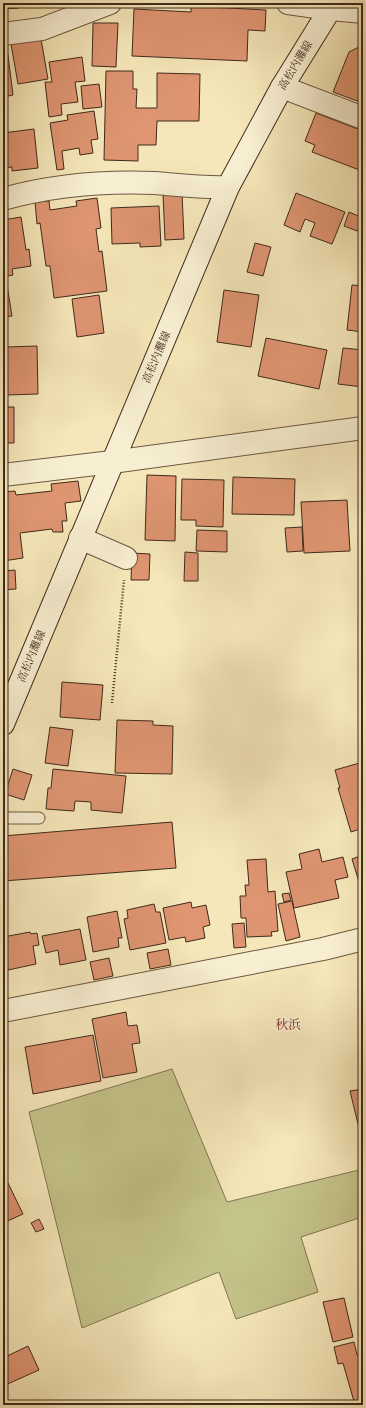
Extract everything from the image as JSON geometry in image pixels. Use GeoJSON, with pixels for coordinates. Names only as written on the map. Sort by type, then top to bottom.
{"type":"FeatureCollection","features":[{"type":"Feature","properties":{"kind":"street"},"geometry":{"type":"LineString","coordinates":[[3,34],[42,29],[110,3]]}},
{"type":"Feature","properties":{"kind":"street"},"geometry":{"type":"LineString","coordinates":[[288,3],[332,6],[363,12]]}},
{"type":"Feature","properties":{"kind":"street","name":"高松内灘線"},"geometry":{"type":"LineString","coordinates":[[3,724],[228,187],[282,87],[332,6]]}},
{"type":"Feature","properties":{"kind":"street"},"geometry":{"type":"LineString","coordinates":[[282,87],[363,118]]}},
{"type":"Feature","properties":{"kind":"street"},"geometry":{"type":"LineString","coordinates":[[3,199],[81,184],[118,182],[228,187]]}},
{"type":"Feature","properties":{"kind":"street"},"geometry":{"type":"LineString","coordinates":[[3,475],[112,462],[363,428]]}},
{"type":"Feature","properties":{"kind":"street"},"geometry":{"type":"LineString","coordinates":[[80,538],[126,558]]}},
{"type":"Feature","properties":{"kind":"street"},"geometry":{"type":"LineString","coordinates":[[3,1011],[323,949],[363,939]]}},
{"type":"Feature","properties":{"kind":"lane"},"geometry":{"type":"LineString","coordinates":[[3,818],[38,818]]}},
{"type":"Feature","properties":{"kind":"path"},"geometry":{"type":"LineString","coordinates":[[112,703],[126,558]]}},
{"type":"Feature","properties":{"kind":"shaded area"},"geometry":{"type":"Polygon","coordinates":[[[172,1069],[227,1202],[363,1169],[363,1219],[359,1218],[301,1237],[318,1292],[236,1319],[219,1272],[82,1328],[29,1112],[172,1069]]]}},
{"type":"Feature","properties":{"kind":"building"},"geometry":{"type":"Polygon","coordinates":[[[3,3],[18,3],[19,8],[3,9],[3,3]]]}},
{"type":"Feature","properties":{"kind":"building"},"geometry":{"type":"Polygon","coordinates":[[[191,6],[266,10],[265,31],[248,30],[247,61],[132,56],[134,9],[191,12],[191,6]]]}},
{"type":"Feature","properties":{"kind":"building"},"geometry":{"type":"Polygon","coordinates":[[[93,23],[118,23],[116,67],[92,66],[93,23]]]}},
{"type":"Feature","properties":{"kind":"building"},"geometry":{"type":"Polygon","coordinates":[[[41,39],[48,79],[18,84],[11,44],[41,39]]]}},
{"type":"Feature","properties":{"kind":"building"},"geometry":{"type":"Polygon","coordinates":[[[3,40],[6,40],[13,95],[3,97],[3,40]]]}},
{"type":"Feature","properties":{"kind":"building"},"geometry":{"type":"Polygon","coordinates":[[[363,42],[363,103],[333,92],[349,52],[361,46],[363,42]]]}},
{"type":"Feature","properties":{"kind":"building"},"geometry":{"type":"Polygon","coordinates":[[[82,57],[85,81],[75,82],[78,102],[61,104],[62,115],[49,117],[45,82],[52,82],[49,62],[82,57]]]}},
{"type":"Feature","properties":{"kind":"building"},"geometry":{"type":"Polygon","coordinates":[[[106,71],[133,71],[133,89],[137,89],[136,108],[157,108],[157,73],[200,74],[199,121],[157,121],[156,145],[138,145],[138,161],[104,160],[106,71]]]}},
{"type":"Feature","properties":{"kind":"building"},"geometry":{"type":"Polygon","coordinates":[[[99,84],[102,107],[83,109],[81,86],[99,84]]]}},
{"type":"Feature","properties":{"kind":"building"},"geometry":{"type":"Polygon","coordinates":[[[3,97],[7,128],[3,129],[3,97]]]}},
{"type":"Feature","properties":{"kind":"building"},"geometry":{"type":"Polygon","coordinates":[[[94,111],[98,139],[91,140],[93,153],[80,155],[79,148],[62,151],[64,169],[57,170],[50,123],[68,120],[67,115],[94,111]]]}},
{"type":"Feature","properties":{"kind":"building"},"geometry":{"type":"Polygon","coordinates":[[[316,113],[363,131],[362,171],[312,152],[315,145],[305,141],[316,113]]]}},
{"type":"Feature","properties":{"kind":"building"},"geometry":{"type":"Polygon","coordinates":[[[34,129],[38,168],[12,171],[12,167],[3,168],[3,133],[34,129]]]}},
{"type":"Feature","properties":{"kind":"building"},"geometry":{"type":"Polygon","coordinates":[[[182,193],[184,239],[165,240],[163,194],[182,193]]]}},
{"type":"Feature","properties":{"kind":"building"},"geometry":{"type":"Polygon","coordinates":[[[296,193],[345,212],[332,244],[310,236],[315,223],[305,219],[300,232],[284,225],[296,193]]]}},
{"type":"Feature","properties":{"kind":"building"},"geometry":{"type":"Polygon","coordinates":[[[97,198],[101,228],[96,229],[99,252],[102,251],[107,291],[54,298],[50,266],[46,266],[40,223],[37,224],[35,202],[49,201],[50,210],[77,206],[76,201],[97,198]]]}},
{"type":"Feature","properties":{"kind":"building"},"geometry":{"type":"Polygon","coordinates":[[[159,206],[161,246],[140,247],[140,243],[112,244],[111,208],[159,206]]]}},
{"type":"Feature","properties":{"kind":"building"},"geometry":{"type":"Polygon","coordinates":[[[349,212],[363,218],[363,230],[361,229],[360,232],[344,226],[349,212]]]}},
{"type":"Feature","properties":{"kind":"building"},"geometry":{"type":"Polygon","coordinates":[[[21,217],[26,250],[29,249],[31,266],[12,269],[13,275],[3,277],[3,220],[21,217]]]}},
{"type":"Feature","properties":{"kind":"building"},"geometry":{"type":"Polygon","coordinates":[[[255,243],[271,247],[263,276],[247,272],[255,243]]]}},
{"type":"Feature","properties":{"kind":"building"},"geometry":{"type":"Polygon","coordinates":[[[7,285],[12,316],[3,317],[3,286],[7,285]]]}},
{"type":"Feature","properties":{"kind":"building"},"geometry":{"type":"Polygon","coordinates":[[[352,285],[363,286],[363,332],[347,330],[352,285]]]}},
{"type":"Feature","properties":{"kind":"building"},"geometry":{"type":"Polygon","coordinates":[[[224,290],[259,295],[251,347],[217,342],[224,290]]]}},
{"type":"Feature","properties":{"kind":"building"},"geometry":{"type":"Polygon","coordinates":[[[99,295],[104,333],[77,337],[72,299],[99,295]]]}},
{"type":"Feature","properties":{"kind":"building"},"geometry":{"type":"Polygon","coordinates":[[[266,338],[327,350],[319,389],[258,376],[266,338]]]}},
{"type":"Feature","properties":{"kind":"building"},"geometry":{"type":"Polygon","coordinates":[[[37,346],[38,394],[7,395],[6,347],[37,346]]]}},
{"type":"Feature","properties":{"kind":"building"},"geometry":{"type":"Polygon","coordinates":[[[343,348],[363,350],[363,387],[338,384],[343,348]]]}},
{"type":"Feature","properties":{"kind":"building"},"geometry":{"type":"Polygon","coordinates":[[[3,407],[14,407],[14,443],[3,443],[3,407]]]}},
{"type":"Feature","properties":{"kind":"building"},"geometry":{"type":"Polygon","coordinates":[[[147,475],[176,476],[175,541],[145,540],[147,475]]]}},
{"type":"Feature","properties":{"kind":"building"},"geometry":{"type":"Polygon","coordinates":[[[233,477],[295,479],[294,515],[232,514],[233,477]]]}},
{"type":"Feature","properties":{"kind":"building"},"geometry":{"type":"Polygon","coordinates":[[[182,479],[224,480],[223,527],[196,526],[196,520],[181,520],[182,479]]]}},
{"type":"Feature","properties":{"kind":"building"},"geometry":{"type":"Polygon","coordinates":[[[78,481],[81,501],[65,503],[67,521],[62,521],[63,532],[53,532],[52,529],[20,533],[23,558],[3,561],[3,492],[15,491],[16,495],[52,491],[51,484],[78,481]]]}},
{"type":"Feature","properties":{"kind":"building"},"geometry":{"type":"Polygon","coordinates":[[[347,500],[350,551],[304,553],[301,502],[347,500]]]}},
{"type":"Feature","properties":{"kind":"building"},"geometry":{"type":"Polygon","coordinates":[[[302,527],[303,551],[287,552],[285,528],[302,527]]]}},
{"type":"Feature","properties":{"kind":"building"},"geometry":{"type":"Polygon","coordinates":[[[197,530],[227,531],[227,552],[196,551],[197,530]]]}},
{"type":"Feature","properties":{"kind":"building"},"geometry":{"type":"Polygon","coordinates":[[[185,552],[198,553],[198,581],[184,581],[185,552]]]}},
{"type":"Feature","properties":{"kind":"building"},"geometry":{"type":"Polygon","coordinates":[[[132,553],[150,554],[149,580],[131,580],[132,553]]]}},
{"type":"Feature","properties":{"kind":"building"},"geometry":{"type":"Polygon","coordinates":[[[15,570],[16,589],[3,590],[3,571],[15,570]]]}},
{"type":"Feature","properties":{"kind":"building"},"geometry":{"type":"Polygon","coordinates":[[[62,682],[103,685],[100,720],[60,717],[62,682]]]}},
{"type":"Feature","properties":{"kind":"building"},"geometry":{"type":"Polygon","coordinates":[[[117,720],[153,721],[153,725],[173,726],[172,774],[115,773],[117,720]]]}},
{"type":"Feature","properties":{"kind":"building"},"geometry":{"type":"Polygon","coordinates":[[[50,727],[73,730],[68,766],[45,763],[50,727]]]}},
{"type":"Feature","properties":{"kind":"building"},"geometry":{"type":"Polygon","coordinates":[[[363,762],[363,828],[351,832],[338,788],[340,788],[335,770],[363,762]]]}},
{"type":"Feature","properties":{"kind":"building"},"geometry":{"type":"Polygon","coordinates":[[[13,769],[32,775],[24,800],[5,794],[13,769]]]}},
{"type":"Feature","properties":{"kind":"building"},"geometry":{"type":"Polygon","coordinates":[[[53,769],[126,776],[122,813],[91,810],[91,802],[75,801],[74,811],[46,809],[48,788],[51,788],[53,769]]]}},
{"type":"Feature","properties":{"kind":"building"},"geometry":{"type":"Polygon","coordinates":[[[172,822],[176,868],[3,881],[3,836],[172,822]]]}},
{"type":"Feature","properties":{"kind":"building"},"geometry":{"type":"Polygon","coordinates":[[[319,849],[322,862],[343,857],[348,877],[335,880],[339,898],[294,908],[286,872],[302,869],[299,854],[319,849]]]}},
{"type":"Feature","properties":{"kind":"building"},"geometry":{"type":"Polygon","coordinates":[[[363,855],[363,885],[360,885],[352,859],[363,855]]]}},
{"type":"Feature","properties":{"kind":"building"},"geometry":{"type":"Polygon","coordinates":[[[266,859],[268,892],[275,891],[278,931],[271,932],[272,936],[247,937],[246,918],[241,918],[240,896],[246,896],[245,885],[249,885],[247,860],[266,859]]]}},
{"type":"Feature","properties":{"kind":"building"},"geometry":{"type":"Polygon","coordinates":[[[289,893],[291,900],[284,902],[282,894],[289,893]]]}},
{"type":"Feature","properties":{"kind":"building"},"geometry":{"type":"Polygon","coordinates":[[[292,901],[300,937],[286,941],[278,904],[292,901]]]}},
{"type":"Feature","properties":{"kind":"building"},"geometry":{"type":"Polygon","coordinates":[[[191,902],[192,908],[206,905],[210,925],[203,927],[205,938],[186,942],[185,937],[169,940],[163,908],[191,902]]]}},
{"type":"Feature","properties":{"kind":"building"},"geometry":{"type":"Polygon","coordinates":[[[154,904],[156,912],[160,912],[166,943],[130,950],[124,919],[128,918],[127,910],[154,904]]]}},
{"type":"Feature","properties":{"kind":"building"},"geometry":{"type":"Polygon","coordinates":[[[117,911],[122,938],[118,938],[119,947],[93,952],[87,917],[117,911]]]}},
{"type":"Feature","properties":{"kind":"building"},"geometry":{"type":"Polygon","coordinates":[[[244,923],[246,947],[234,948],[232,924],[244,923]]]}},
{"type":"Feature","properties":{"kind":"building"},"geometry":{"type":"Polygon","coordinates":[[[80,929],[86,960],[60,965],[58,950],[46,953],[42,936],[80,929]]]}},
{"type":"Feature","properties":{"kind":"building"},"geometry":{"type":"Polygon","coordinates":[[[30,932],[31,934],[37,933],[39,945],[33,946],[36,964],[8,970],[3,937],[30,932]]]}},
{"type":"Feature","properties":{"kind":"building"},"geometry":{"type":"Polygon","coordinates":[[[168,949],[171,965],[150,969],[147,953],[168,949]]]}},
{"type":"Feature","properties":{"kind":"building"},"geometry":{"type":"Polygon","coordinates":[[[109,958],[113,976],[94,980],[90,962],[109,958]]]}},
{"type":"Feature","properties":{"kind":"building"},"geometry":{"type":"Polygon","coordinates":[[[126,1012],[128,1026],[137,1025],[140,1043],[132,1044],[137,1072],[103,1078],[92,1019],[126,1012]]]}},
{"type":"Feature","properties":{"kind":"building"},"geometry":{"type":"Polygon","coordinates":[[[93,1035],[101,1081],[33,1094],[25,1047],[93,1035]]]}},
{"type":"Feature","properties":{"kind":"building"},"geometry":{"type":"Polygon","coordinates":[[[363,1089],[363,1122],[358,1124],[350,1091],[363,1089]]]}},
{"type":"Feature","properties":{"kind":"building"},"geometry":{"type":"Polygon","coordinates":[[[7,1181],[23,1214],[3,1223],[3,1183],[7,1181]]]}},
{"type":"Feature","properties":{"kind":"building"},"geometry":{"type":"Polygon","coordinates":[[[39,1219],[44,1229],[36,1232],[31,1223],[39,1219]]]}},
{"type":"Feature","properties":{"kind":"building"},"geometry":{"type":"Polygon","coordinates":[[[344,1298],[353,1337],[333,1342],[323,1302],[344,1298]]]}},
{"type":"Feature","properties":{"kind":"building"},"geometry":{"type":"Polygon","coordinates":[[[354,1342],[357,1355],[363,1353],[363,1405],[355,1405],[343,1363],[338,1364],[334,1347],[354,1342]]]}},
{"type":"Feature","properties":{"kind":"building"},"geometry":{"type":"Polygon","coordinates":[[[28,1346],[39,1370],[3,1386],[3,1358],[28,1346]]]}},
{"type":"Feature","properties":{"kind":"building"},"geometry":{"type":"Polygon","coordinates":[[[3,1394],[8,1405],[3,1405],[3,1394]]]}},
{"type":"Feature","properties":{"kind":"district","name":"秋浜"},"geometry":{"type":"Point","coordinates":[288,1024]}}]}
